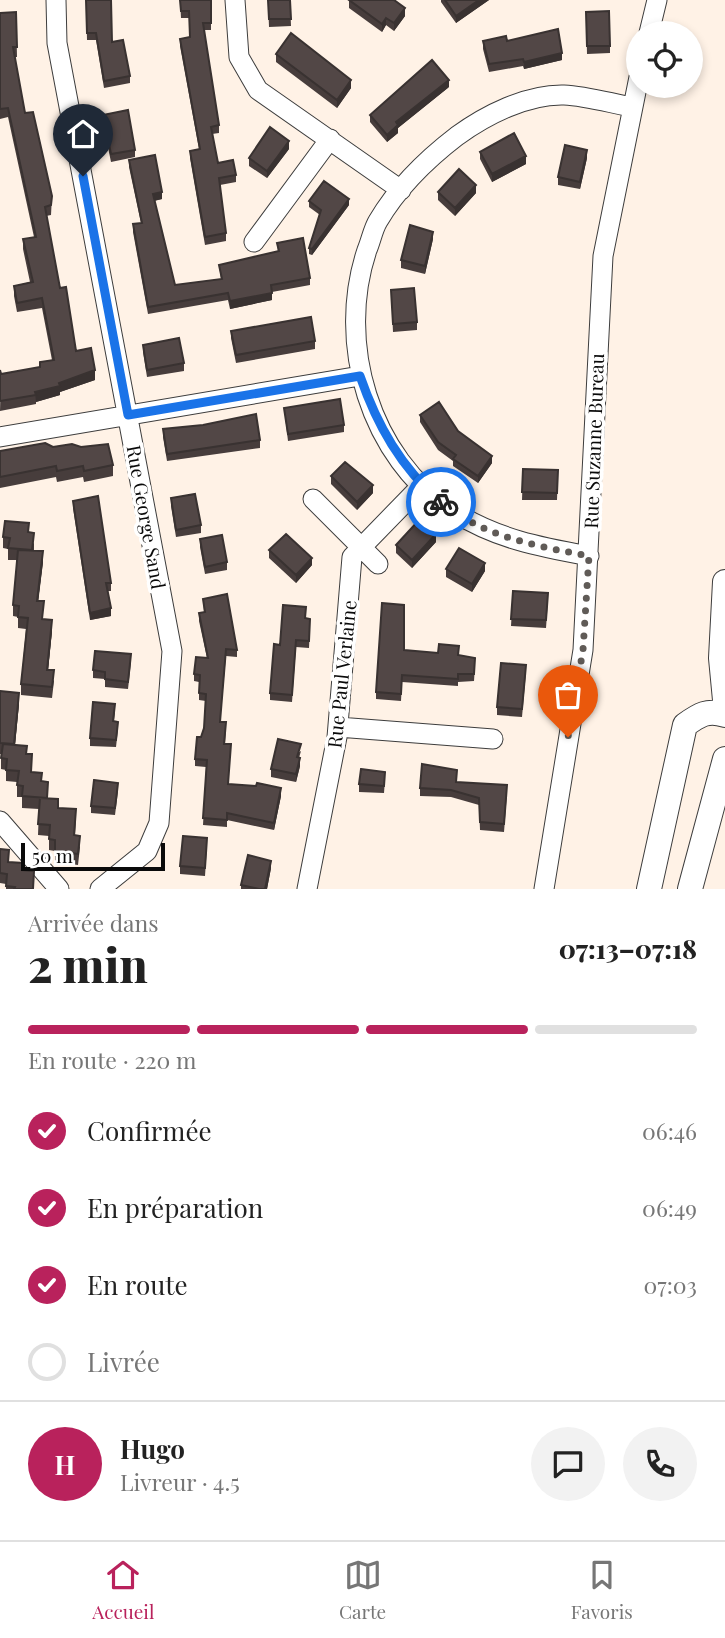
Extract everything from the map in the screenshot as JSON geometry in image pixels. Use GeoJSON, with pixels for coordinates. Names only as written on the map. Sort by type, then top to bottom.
{"type":"FeatureCollection","features":[{"type":"Feature","properties":{"kind":"street","name":"Rue George Sand"},"geometry":{"type":"LineString","coordinates":[[56,0],[57,43],[172,651],[159,823],[147,851],[100,889]]}},
{"type":"Feature","properties":{"kind":"street"},"geometry":{"type":"LineString","coordinates":[[235,0],[239,57],[258,90],[401,190]]}},
{"type":"Feature","properties":{"kind":"street"},"geometry":{"type":"LineString","coordinates":[[652,21],[657,0]]}},
{"type":"Feature","properties":{"kind":"street"},"geometry":{"type":"LineString","coordinates":[[589,556],[514,542],[453,512],[422,485],[373,415],[360,376],[354,334],[360,272],[377,222],[401,190],[433,155],[481,118],[509,106],[563,95],[632,107]]}},
{"type":"Feature","properties":{"kind":"street","name":"Rue Suzanne Bureau"},"geometry":{"type":"LineString","coordinates":[[544,889],[583,650],[597,316],[603,256],[634,98]]}},
{"type":"Feature","properties":{"kind":"street"},"geometry":{"type":"LineString","coordinates":[[254,242],[330,139]]}},
{"type":"Feature","properties":{"kind":"street"},"geometry":{"type":"LineString","coordinates":[[0,438],[360,376]]}},
{"type":"Feature","properties":{"kind":"street","name":"Rue Paul Verlaine"},"geometry":{"type":"LineString","coordinates":[[307,889],[338,727],[352,557],[422,485]]}},
{"type":"Feature","properties":{"kind":"street"},"geometry":{"type":"LineString","coordinates":[[313,499],[378,565]]}},
{"type":"Feature","properties":{"kind":"street"},"geometry":{"type":"LineString","coordinates":[[725,582],[721,658],[725,700]]}},
{"type":"Feature","properties":{"kind":"street"},"geometry":{"type":"LineString","coordinates":[[649,889],[685,725],[700,714],[715,711],[725,715]]}},
{"type":"Feature","properties":{"kind":"street"},"geometry":{"type":"LineString","coordinates":[[338,727],[493,739]]}},
{"type":"Feature","properties":{"kind":"street"},"geometry":{"type":"LineString","coordinates":[[690,889],[725,759]]}},
{"type":"Feature","properties":{"kind":"street"},"geometry":{"type":"LineString","coordinates":[[0,821],[59,889]]}},
{"type":"Feature","properties":{"kind":"building"},"geometry":{"type":"Polygon","coordinates":[[[86,0],[111,0],[112,42],[123,40],[130,76],[104,81],[96,33],[87,33],[86,0]]]}},
{"type":"Feature","properties":{"kind":"building"},"geometry":{"type":"Polygon","coordinates":[[[180,0],[211,0],[211,23],[203,23],[219,125],[211,127],[218,163],[233,160],[236,175],[219,178],[226,233],[205,237],[190,151],[200,149],[180,39],[190,37],[189,11],[181,11],[180,0]]]}},
{"type":"Feature","properties":{"kind":"building"},"geometry":{"type":"Polygon","coordinates":[[[268,0],[290,0],[291,19],[269,19],[268,0]]]}},
{"type":"Feature","properties":{"kind":"building"},"geometry":{"type":"Polygon","coordinates":[[[349,0],[394,0],[405,8],[394,23],[386,18],[382,24],[349,0]]]}},
{"type":"Feature","properties":{"kind":"building"},"geometry":{"type":"Polygon","coordinates":[[[445,0],[479,0],[456,16],[445,0]]]}},
{"type":"Feature","properties":{"kind":"building"},"geometry":{"type":"Polygon","coordinates":[[[609,11],[610,46],[587,46],[586,12],[609,11]]]}},
{"type":"Feature","properties":{"kind":"building"},"geometry":{"type":"Polygon","coordinates":[[[16,12],[17,47],[13,47],[25,113],[33,112],[52,196],[51,205],[45,207],[60,288],[66,287],[76,351],[91,348],[95,370],[59,383],[60,386],[35,392],[36,395],[0,401],[0,370],[1,374],[40,367],[40,362],[54,360],[42,298],[17,303],[14,286],[33,282],[23,239],[36,237],[8,108],[0,109],[0,13],[16,12]]]}},
{"type":"Feature","properties":{"kind":"building"},"geometry":{"type":"Polygon","coordinates":[[[558,29],[562,53],[524,62],[523,59],[489,64],[483,41],[506,36],[507,41],[558,29]]]}},
{"type":"Feature","properties":{"kind":"building"},"geometry":{"type":"Polygon","coordinates":[[[291,33],[351,80],[337,100],[276,54],[291,33]]]}},
{"type":"Feature","properties":{"kind":"building"},"geometry":{"type":"Polygon","coordinates":[[[432,60],[449,80],[396,122],[398,125],[387,135],[370,115],[432,60]]]}},
{"type":"Feature","properties":{"kind":"building"},"geometry":{"type":"Polygon","coordinates":[[[128,110],[135,150],[111,154],[103,115],[128,110]]]}},
{"type":"Feature","properties":{"kind":"building"},"geometry":{"type":"Polygon","coordinates":[[[270,127],[289,141],[267,171],[249,158],[270,127]]]}},
{"type":"Feature","properties":{"kind":"building"},"geometry":{"type":"Polygon","coordinates":[[[514,133],[526,156],[492,174],[480,152],[514,133]]]}},
{"type":"Feature","properties":{"kind":"building"},"geometry":{"type":"Polygon","coordinates":[[[565,145],[587,150],[580,182],[558,177],[565,145]]]}},
{"type":"Feature","properties":{"kind":"building"},"geometry":{"type":"Polygon","coordinates":[[[155,155],[162,192],[153,194],[175,285],[222,279],[219,265],[279,251],[277,243],[303,238],[310,278],[271,285],[272,293],[230,301],[228,293],[148,307],[133,224],[142,223],[129,160],[155,155]]]}},
{"type":"Feature","properties":{"kind":"building"},"geometry":{"type":"Polygon","coordinates":[[[459,169],[476,185],[455,208],[438,192],[459,169]]]}},
{"type":"Feature","properties":{"kind":"building"},"geometry":{"type":"Polygon","coordinates":[[[324,181],[349,199],[312,249],[309,248],[321,210],[309,201],[324,181]]]}},
{"type":"Feature","properties":{"kind":"building"},"geometry":{"type":"Polygon","coordinates":[[[410,225],[433,232],[425,266],[401,260],[410,225]]]}},
{"type":"Feature","properties":{"kind":"building"},"geometry":{"type":"Polygon","coordinates":[[[414,288],[417,322],[393,324],[391,290],[414,288]]]}},
{"type":"Feature","properties":{"kind":"building"},"geometry":{"type":"Polygon","coordinates":[[[311,317],[315,341],[236,355],[231,331],[311,317]]]}},
{"type":"Feature","properties":{"kind":"building"},"geometry":{"type":"Polygon","coordinates":[[[179,338],[184,363],[147,370],[143,345],[179,338]]]}},
{"type":"Feature","properties":{"kind":"building"},"geometry":{"type":"Polygon","coordinates":[[[340,399],[344,425],[288,434],[284,408],[340,399]]]}},
{"type":"Feature","properties":{"kind":"building"},"geometry":{"type":"Polygon","coordinates":[[[439,402],[458,431],[492,456],[478,476],[453,459],[456,455],[438,442],[420,415],[439,402]]]}},
{"type":"Feature","properties":{"kind":"building"},"geometry":{"type":"Polygon","coordinates":[[[256,414],[260,440],[167,454],[163,429],[203,425],[256,414]]]}},
{"type":"Feature","properties":{"kind":"building"},"geometry":{"type":"Polygon","coordinates":[[[45,443],[53,447],[108,444],[113,465],[84,471],[83,466],[57,471],[56,466],[0,477],[0,451],[45,443]]]}},
{"type":"Feature","properties":{"kind":"building"},"geometry":{"type":"Polygon","coordinates":[[[345,462],[373,485],[357,502],[331,476],[345,462]]]}},
{"type":"Feature","properties":{"kind":"building"},"geometry":{"type":"Polygon","coordinates":[[[523,469],[558,470],[557,493],[522,492],[523,469]]]}},
{"type":"Feature","properties":{"kind":"building"},"geometry":{"type":"Polygon","coordinates":[[[195,494],[201,525],[176,530],[171,498],[195,494]]]}},
{"type":"Feature","properties":{"kind":"building"},"geometry":{"type":"Polygon","coordinates":[[[98,496],[111,583],[106,583],[111,608],[90,613],[73,501],[98,496]]]}},
{"type":"Feature","properties":{"kind":"building"},"geometry":{"type":"Polygon","coordinates":[[[420,519],[436,534],[412,560],[396,545],[420,519]]]}},
{"type":"Feature","properties":{"kind":"building"},"geometry":{"type":"Polygon","coordinates":[[[5,521],[29,523],[28,532],[34,533],[32,550],[8,548],[10,538],[3,537],[5,521]]]}},
{"type":"Feature","properties":{"kind":"building"},"geometry":{"type":"Polygon","coordinates":[[[286,534],[312,558],[296,575],[269,550],[286,534]]]}},
{"type":"Feature","properties":{"kind":"building"},"geometry":{"type":"Polygon","coordinates":[[[222,535],[227,562],[205,567],[200,539],[222,535]]]}},
{"type":"Feature","properties":{"kind":"building"},"geometry":{"type":"Polygon","coordinates":[[[459,548],[485,563],[472,584],[446,569],[459,548]]]}},
{"type":"Feature","properties":{"kind":"building"},"geometry":{"type":"Polygon","coordinates":[[[18,550],[43,551],[37,601],[44,601],[42,619],[52,620],[47,670],[54,670],[52,687],[21,684],[28,618],[18,617],[19,606],[13,605],[18,550]]]}},
{"type":"Feature","properties":{"kind":"building"},"geometry":{"type":"Polygon","coordinates":[[[513,591],[548,593],[546,620],[511,619],[513,591]]]}},
{"type":"Feature","properties":{"kind":"building"},"geometry":{"type":"Polygon","coordinates":[[[227,594],[237,650],[226,649],[220,722],[226,722],[224,744],[231,744],[228,784],[256,786],[257,783],[281,788],[274,823],[227,813],[227,820],[203,818],[207,760],[195,759],[197,737],[201,737],[204,728],[206,694],[199,693],[200,675],[194,674],[196,657],[208,658],[199,613],[205,612],[203,599],[227,594]]]}},
{"type":"Feature","properties":{"kind":"building"},"geometry":{"type":"Polygon","coordinates":[[[382,603],[404,605],[404,650],[438,653],[439,644],[459,646],[458,655],[475,658],[474,674],[458,674],[458,679],[402,675],[401,694],[376,692],[382,603]]]}},
{"type":"Feature","properties":{"kind":"building"},"geometry":{"type":"Polygon","coordinates":[[[283,605],[306,607],[305,618],[310,619],[309,641],[296,640],[292,695],[270,693],[274,644],[280,645],[283,605]]]}},
{"type":"Feature","properties":{"kind":"building"},"geometry":{"type":"Polygon","coordinates":[[[95,651],[131,654],[128,682],[105,679],[105,672],[93,670],[95,651]]]}},
{"type":"Feature","properties":{"kind":"building"},"geometry":{"type":"Polygon","coordinates":[[[501,663],[526,665],[522,709],[497,707],[501,663]]]}},
{"type":"Feature","properties":{"kind":"building"},"geometry":{"type":"Polygon","coordinates":[[[0,691],[19,693],[14,744],[0,743],[0,691]]]}},
{"type":"Feature","properties":{"kind":"building"},"geometry":{"type":"Polygon","coordinates":[[[93,702],[115,704],[113,721],[118,722],[116,740],[90,738],[93,702]]]}},
{"type":"Feature","properties":{"kind":"building"},"geometry":{"type":"Polygon","coordinates":[[[278,739],[301,744],[296,774],[271,769],[278,739]]]}},
{"type":"Feature","properties":{"kind":"building"},"geometry":{"type":"Polygon","coordinates":[[[3,744],[27,746],[26,754],[32,754],[31,772],[42,773],[41,781],[48,782],[47,798],[22,796],[23,786],[17,785],[19,771],[6,770],[7,759],[1,758],[3,744]]]}},
{"type":"Feature","properties":{"kind":"building"},"geometry":{"type":"Polygon","coordinates":[[[422,764],[457,770],[456,782],[507,785],[504,824],[480,822],[479,798],[451,790],[420,788],[422,764]]]}},
{"type":"Feature","properties":{"kind":"building"},"geometry":{"type":"Polygon","coordinates":[[[361,769],[385,772],[384,786],[359,784],[361,769]]]}},
{"type":"Feature","properties":{"kind":"building"},"geometry":{"type":"Polygon","coordinates":[[[94,780],[118,783],[115,808],[91,806],[94,780]]]}},
{"type":"Feature","properties":{"kind":"building"},"geometry":{"type":"Polygon","coordinates":[[[40,798],[58,799],[58,808],[76,809],[74,835],[80,836],[78,854],[55,851],[55,840],[49,839],[50,825],[38,824],[40,798]]]}},
{"type":"Feature","properties":{"kind":"building"},"geometry":{"type":"Polygon","coordinates":[[[183,836],[207,838],[205,868],[180,866],[183,836]]]}},
{"type":"Feature","properties":{"kind":"building"},"geometry":{"type":"Polygon","coordinates":[[[0,849],[9,850],[8,862],[23,863],[22,870],[34,871],[33,889],[6,886],[7,874],[0,873],[0,849]]]}},
{"type":"Feature","properties":{"kind":"building"},"geometry":{"type":"Polygon","coordinates":[[[248,855],[271,861],[265,889],[241,885],[248,855]]]}},
{"type":"Feature","properties":{"kind":"way so far"},"geometry":{"type":"LineString","coordinates":[[441,502],[453,512],[514,542],[589,556],[583,650],[568,737]]}},
{"type":"Feature","properties":{"kind":"route"},"geometry":{"type":"LineString","coordinates":[[83,176],[128,415],[269,389],[360,376],[373,415],[397,454],[422,485],[441,502]]}}]}
